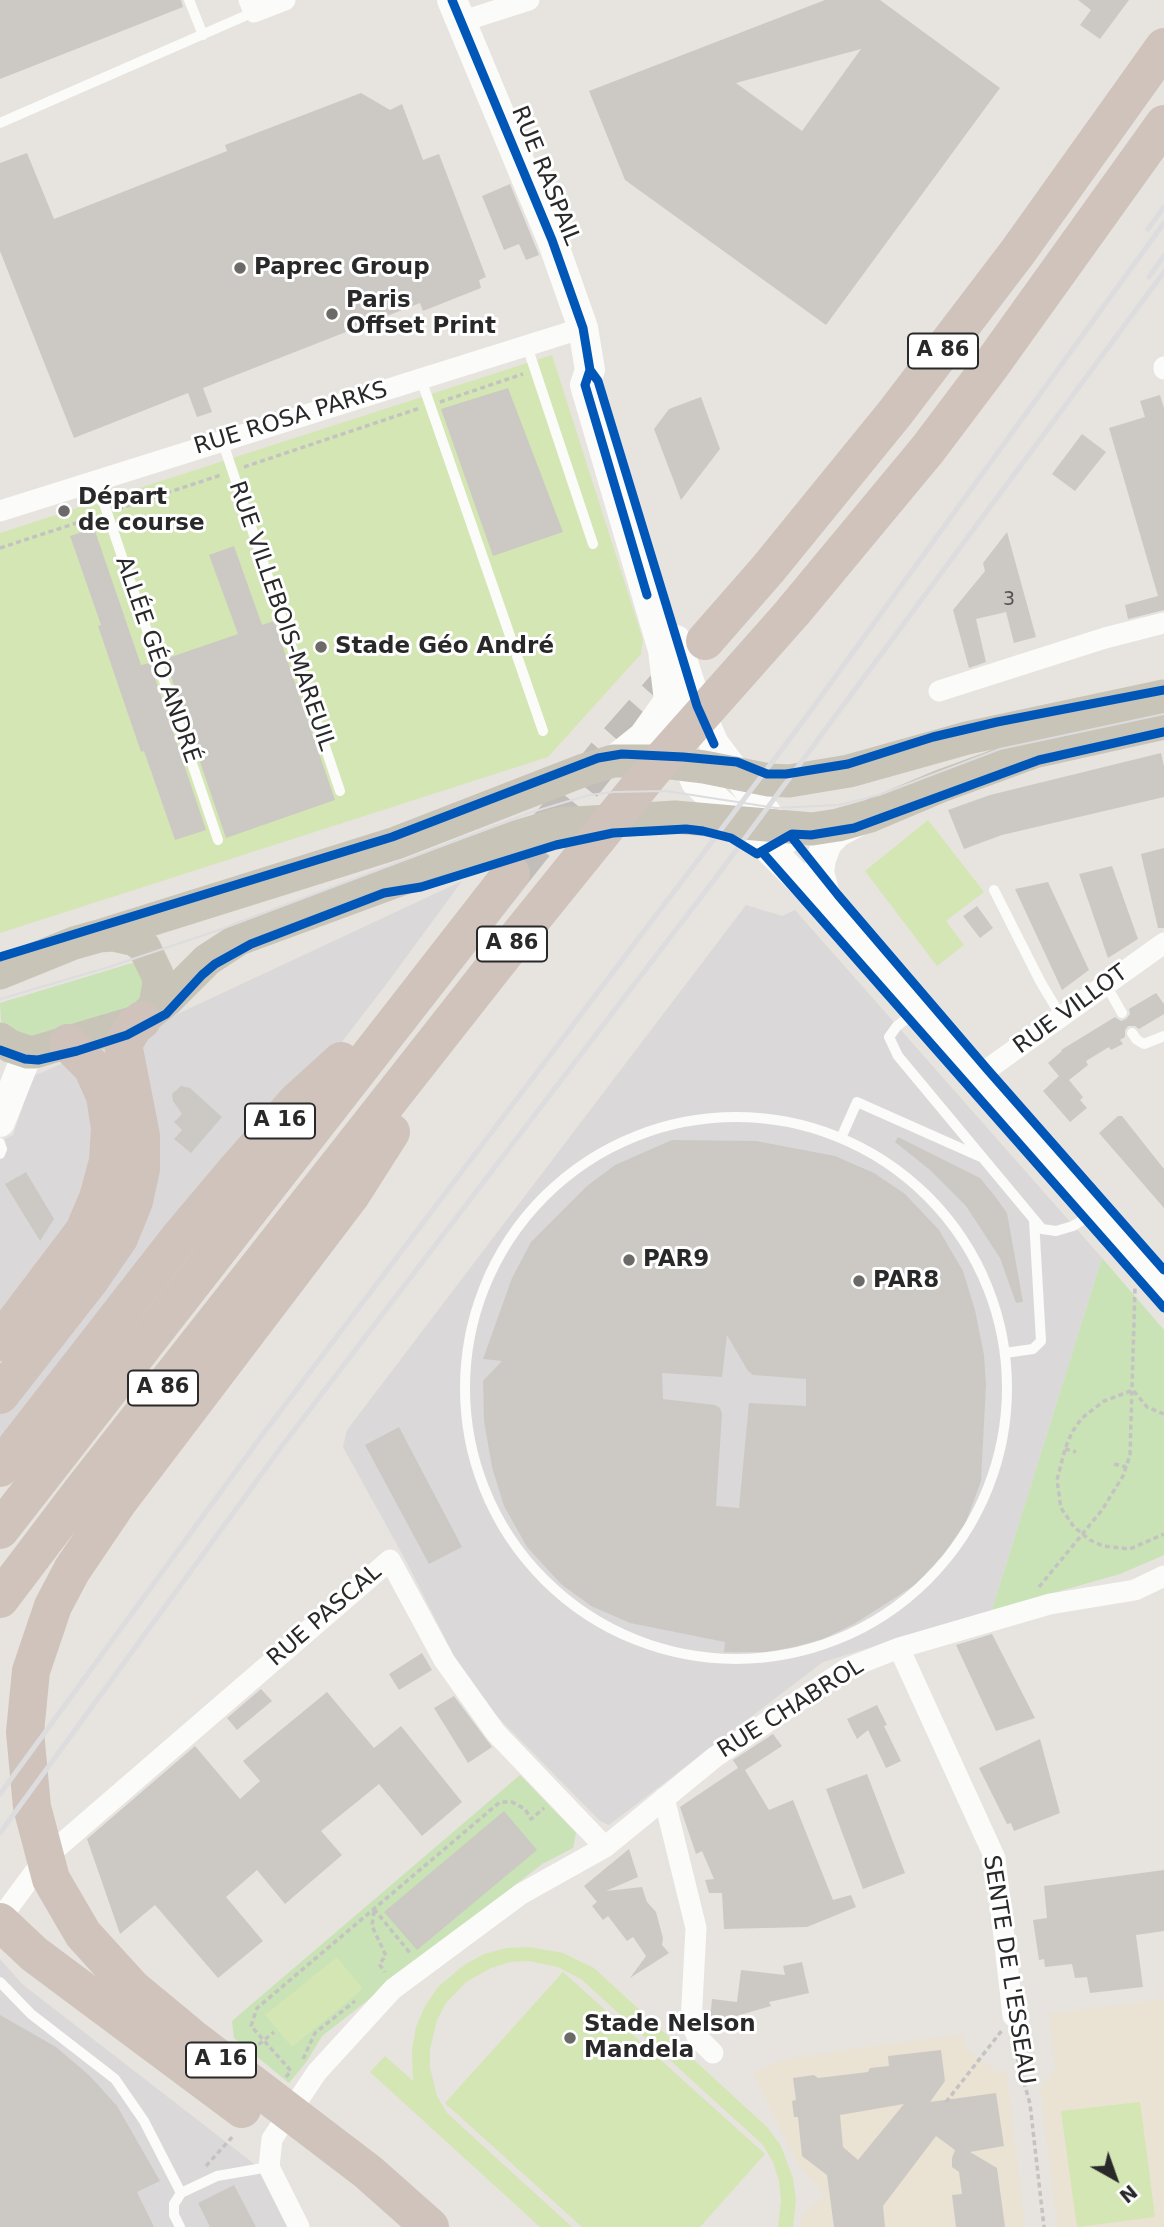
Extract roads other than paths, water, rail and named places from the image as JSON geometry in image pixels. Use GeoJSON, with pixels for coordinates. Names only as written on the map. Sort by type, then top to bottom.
{"type":"FeatureCollection","features":[{"type":"Feature","properties":{"kind":"highway","name":"A 86"},"geometry":{"type":"LineString","coordinates":[[705,641],[792,540],[895,413],[1025,242],[1164,47]]}},
{"type":"Feature","properties":{"kind":"highway","name":"A 86"},"geometry":{"type":"LineString","coordinates":[[0,1599],[81,1492],[651,772],[792,613],[928,449],[1164,124]]}},
{"type":"Feature","properties":{"kind":"highway","name":"A 86"},"geometry":{"type":"LineString","coordinates":[[0,1530],[511,874]]}},
{"type":"Feature","properties":{"kind":"highway"},"geometry":{"type":"LineString","coordinates":[[0,1395],[90,1280],[119,1238],[134,1201],[141,1169],[141,1136],[123,1044],[134,1026],[145,1018]]}},
{"type":"Feature","properties":{"kind":"highway","name":"A 16"},"geometry":{"type":"LineString","coordinates":[[2,1466],[179,1238],[296,1102],[360,1044],[396,1020]]}},
{"type":"Feature","properties":{"kind":"highway","name":"A 16"},"geometry":{"type":"LineString","coordinates":[[430,2227],[368,2172],[293,2147],[191,2037],[133,1989],[83,1934],[51,1879],[32,1807],[25,1732],[31,1671],[53,1606],[72,1570],[118,1502],[351,1195],[400,1116],[442,1034]]}},
{"type":"Feature","properties":{"kind":"highway"},"geometry":{"type":"LineString","coordinates":[[0,1342],[84,1231],[98,1198],[108,1161],[110,1128],[105,1096],[92,1067],[68,1042]]}},
{"type":"Feature","properties":{"kind":"highway","name":"A 16"},"geometry":{"type":"LineString","coordinates":[[0,1921],[34,1954],[293,2147],[392,2227]]}},
{"type":"Feature","properties":{"kind":"main road"},"geometry":{"type":"LineString","coordinates":[[0,965],[396,844],[613,761],[700,765],[737,775],[789,781],[849,771],[999,730],[1164,696]]}},
{"type":"Feature","properties":{"kind":"main road"},"geometry":{"type":"LineString","coordinates":[[14,1046],[68,1042],[145,1018],[207,960],[239,939],[559,824],[675,817],[762,827],[812,829],[838,825],[866,818],[941,786],[1034,752],[1164,724]]}},
{"type":"Feature","properties":{"kind":"main road"},"geometry":{"type":"LineString","coordinates":[[0,973],[87,940],[113,935],[135,940],[149,954],[159,984],[155,1005],[145,1018]]}},
{"type":"Feature","properties":{"kind":"street"},"geometry":{"type":"LineString","coordinates":[[251,6],[285,0]]}},
{"type":"Feature","properties":{"kind":"street"},"geometry":{"type":"LineString","coordinates":[[456,11],[529,0]]}},
{"type":"Feature","properties":{"kind":"street","name":"RUE RASPAIL"},"geometry":{"type":"LineString","coordinates":[[456,11],[552,240],[583,328],[590,370],[585,385],[654,591]]}},
{"type":"Feature","properties":{"kind":"street","name":"RUE ROSA PARKS"},"geometry":{"type":"LineString","coordinates":[[0,511],[583,328]]}},
{"type":"Feature","properties":{"kind":"street"},"geometry":{"type":"LineString","coordinates":[[654,591],[677,739],[817,884],[854,934],[1096,1212],[1145,1283]]}},
{"type":"Feature","properties":{"kind":"street"},"geometry":{"type":"LineString","coordinates":[[559,824],[613,809],[674,802],[700,765],[697,706],[654,591]]}},
{"type":"Feature","properties":{"kind":"street"},"geometry":{"type":"LineString","coordinates":[[939,691],[1105,638],[1164,623]]}},
{"type":"Feature","properties":{"kind":"street"},"geometry":{"type":"LineString","coordinates":[[613,761],[643,737],[669,701]]}},
{"type":"Feature","properties":{"kind":"street"},"geometry":{"type":"LineString","coordinates":[[762,827],[782,800],[797,790],[863,776],[935,747]]}},
{"type":"Feature","properties":{"kind":"street"},"geometry":{"type":"LineString","coordinates":[[737,775],[762,827]]}},
{"type":"Feature","properties":{"kind":"street"},"geometry":{"type":"LineString","coordinates":[[817,884],[821,859],[827,844],[844,828],[866,818]]}},
{"type":"Feature","properties":{"kind":"street","name":"RUE VILLOT"},"geometry":{"type":"LineString","coordinates":[[978,1076],[1164,943]]}},
{"type":"Feature","properties":{"kind":"street"},"geometry":{"type":"LineString","coordinates":[[0,1122],[14,1046]]}},
{"type":"Feature","properties":{"kind":"street","name":"RUE PASCAL"},"geometry":{"type":"LineString","coordinates":[[0,1921],[45,1858],[390,1560],[452,1671],[496,1733],[605,1847]]}},
{"type":"Feature","properties":{"kind":"street","name":"RUE CHABROL"},"geometry":{"type":"LineString","coordinates":[[293,2147],[272,2139],[317,2072],[393,1989],[521,1894],[605,1847],[715,1757],[848,1668],[899,1648],[1050,1604],[1135,1590],[1164,1576]]}},
{"type":"Feature","properties":{"kind":"street","name":"SENTE DE L'ESSEAU"},"geometry":{"type":"LineString","coordinates":[[899,1648],[995,1858],[1013,2016]]}},
{"type":"Feature","properties":{"kind":"street"},"geometry":{"type":"LineString","coordinates":[[664,1798],[696,1928],[691,2023],[698,2038],[713,2053]]}},
{"type":"Feature","properties":{"kind":"street"},"geometry":{"type":"LineString","coordinates":[[293,2147],[299,2227]]}},
{"type":"Feature","properties":{"kind":"lane"},"geometry":{"type":"LineString","coordinates":[[189,0],[203,35]]}},
{"type":"Feature","properties":{"kind":"lane"},"geometry":{"type":"LineString","coordinates":[[0,123],[203,35],[251,6]]}},
{"type":"Feature","properties":{"kind":"lane"},"geometry":{"type":"LineString","coordinates":[[527,346],[593,544]]}},
{"type":"Feature","properties":{"kind":"lane"},"geometry":{"type":"LineString","coordinates":[[421,379],[543,731]]}},
{"type":"Feature","properties":{"kind":"lane","name":"RUE VILLEBOIS-MAREUIL"},"geometry":{"type":"LineString","coordinates":[[222,440],[340,790]]}},
{"type":"Feature","properties":{"kind":"lane","name":"ALLÉE GÉO ANDRÉ"},"geometry":{"type":"LineString","coordinates":[[96,480],[218,840]]}},
{"type":"Feature","properties":{"kind":"lane"},"geometry":{"type":"LineString","coordinates":[[994,890],[1040,982],[1062,1018]]}},
{"type":"Feature","properties":{"kind":"lane"},"geometry":{"type":"LineString","coordinates":[[1106,985],[1122,1013]]}},
{"type":"Feature","properties":{"kind":"lane"},"geometry":{"type":"LineString","coordinates":[[919,1009],[897,1026],[889,1037],[898,1056],[1034,1220],[1042,1229],[1056,1231],[1073,1226],[1096,1212]]}},
{"type":"Feature","properties":{"kind":"lane"},"geometry":{"type":"LineString","coordinates":[[1132,1033],[1144,1044],[1164,1036]]}},
{"type":"Feature","properties":{"kind":"lane"},"geometry":{"type":"LineString","coordinates":[[841,1138],[857,1102],[985,1159]]}},
{"type":"Feature","properties":{"kind":"lane"},"geometry":{"type":"LineString","coordinates":[[741,1116],[784,1121],[825,1131],[865,1149],[901,1172],[933,1200],[960,1234],[981,1270],[997,1311],[1005,1353],[1006,1420],[989,1486],[957,1545],[911,1595],[854,1632],[790,1654],[722,1659],[655,1647],[594,1620],[541,1577],[500,1524],[474,1461],[464,1394],[472,1327],[495,1263],[518,1227],[546,1194],[579,1167],[616,1145],[656,1129],[698,1119],[741,1116]]}},
{"type":"Feature","properties":{"kind":"lane"},"geometry":{"type":"LineString","coordinates":[[0,1143],[0,1154]]}},
{"type":"Feature","properties":{"kind":"lane"},"geometry":{"type":"LineString","coordinates":[[1005,1353],[1032,1349],[1041,1340],[1034,1220]]}},
{"type":"Feature","properties":{"kind":"lane"},"geometry":{"type":"LineString","coordinates":[[0,1982],[31,2014],[115,2079],[144,2121],[181,2193]]}},
{"type":"Feature","properties":{"kind":"lane"},"geometry":{"type":"LineString","coordinates":[[180,2227],[174,2215],[174,2204],[181,2193],[293,2147]]}},
{"type":"Feature","properties":{"kind":"tunnel"},"geometry":{"type":"LineString","coordinates":[[511,874],[605,756],[672,680]]}},
{"type":"Feature","properties":{"kind":"tram line"},"geometry":{"type":"LineString","coordinates":[[0,999],[109,967],[219,930],[529,813],[589,795],[666,791],[776,808],[839,805],[879,795],[1000,749],[1164,714]]}},
{"type":"Feature","properties":{"kind":"railway"},"geometry":{"type":"LineString","coordinates":[[1148,229],[1164,207]]}},
{"type":"Feature","properties":{"kind":"railway"},"geometry":{"type":"LineString","coordinates":[[0,1794],[263,1434],[801,724],[1164,223]]}},
{"type":"Feature","properties":{"kind":"railway"},"geometry":{"type":"LineString","coordinates":[[1149,277],[1164,256]]}},
{"type":"Feature","properties":{"kind":"railway"},"geometry":{"type":"LineString","coordinates":[[0,1833],[282,1446],[717,876],[1164,272]]}},
{"type":"Feature","properties":{"kind":"place","name":"Paprec Group"},"geometry":{"type":"Point","coordinates":[240,268]}},
{"type":"Feature","properties":{"kind":"place","name":"Paris Offset Print"},"geometry":{"type":"Point","coordinates":[332,314]}},
{"type":"Feature","properties":{"kind":"place","name":"Départ de course"},"geometry":{"type":"Point","coordinates":[64,511]}},
{"type":"Feature","properties":{"kind":"place","name":"Stade Géo André"},"geometry":{"type":"Point","coordinates":[321,647]}},
{"type":"Feature","properties":{"kind":"place","name":"PAR9"},"geometry":{"type":"Point","coordinates":[629,1260]}},
{"type":"Feature","properties":{"kind":"place","name":"PAR8"},"geometry":{"type":"Point","coordinates":[859,1281]}},
{"type":"Feature","properties":{"kind":"place","name":"Stade Nelson Mandela"},"geometry":{"type":"Point","coordinates":[570,2038]}}]}
